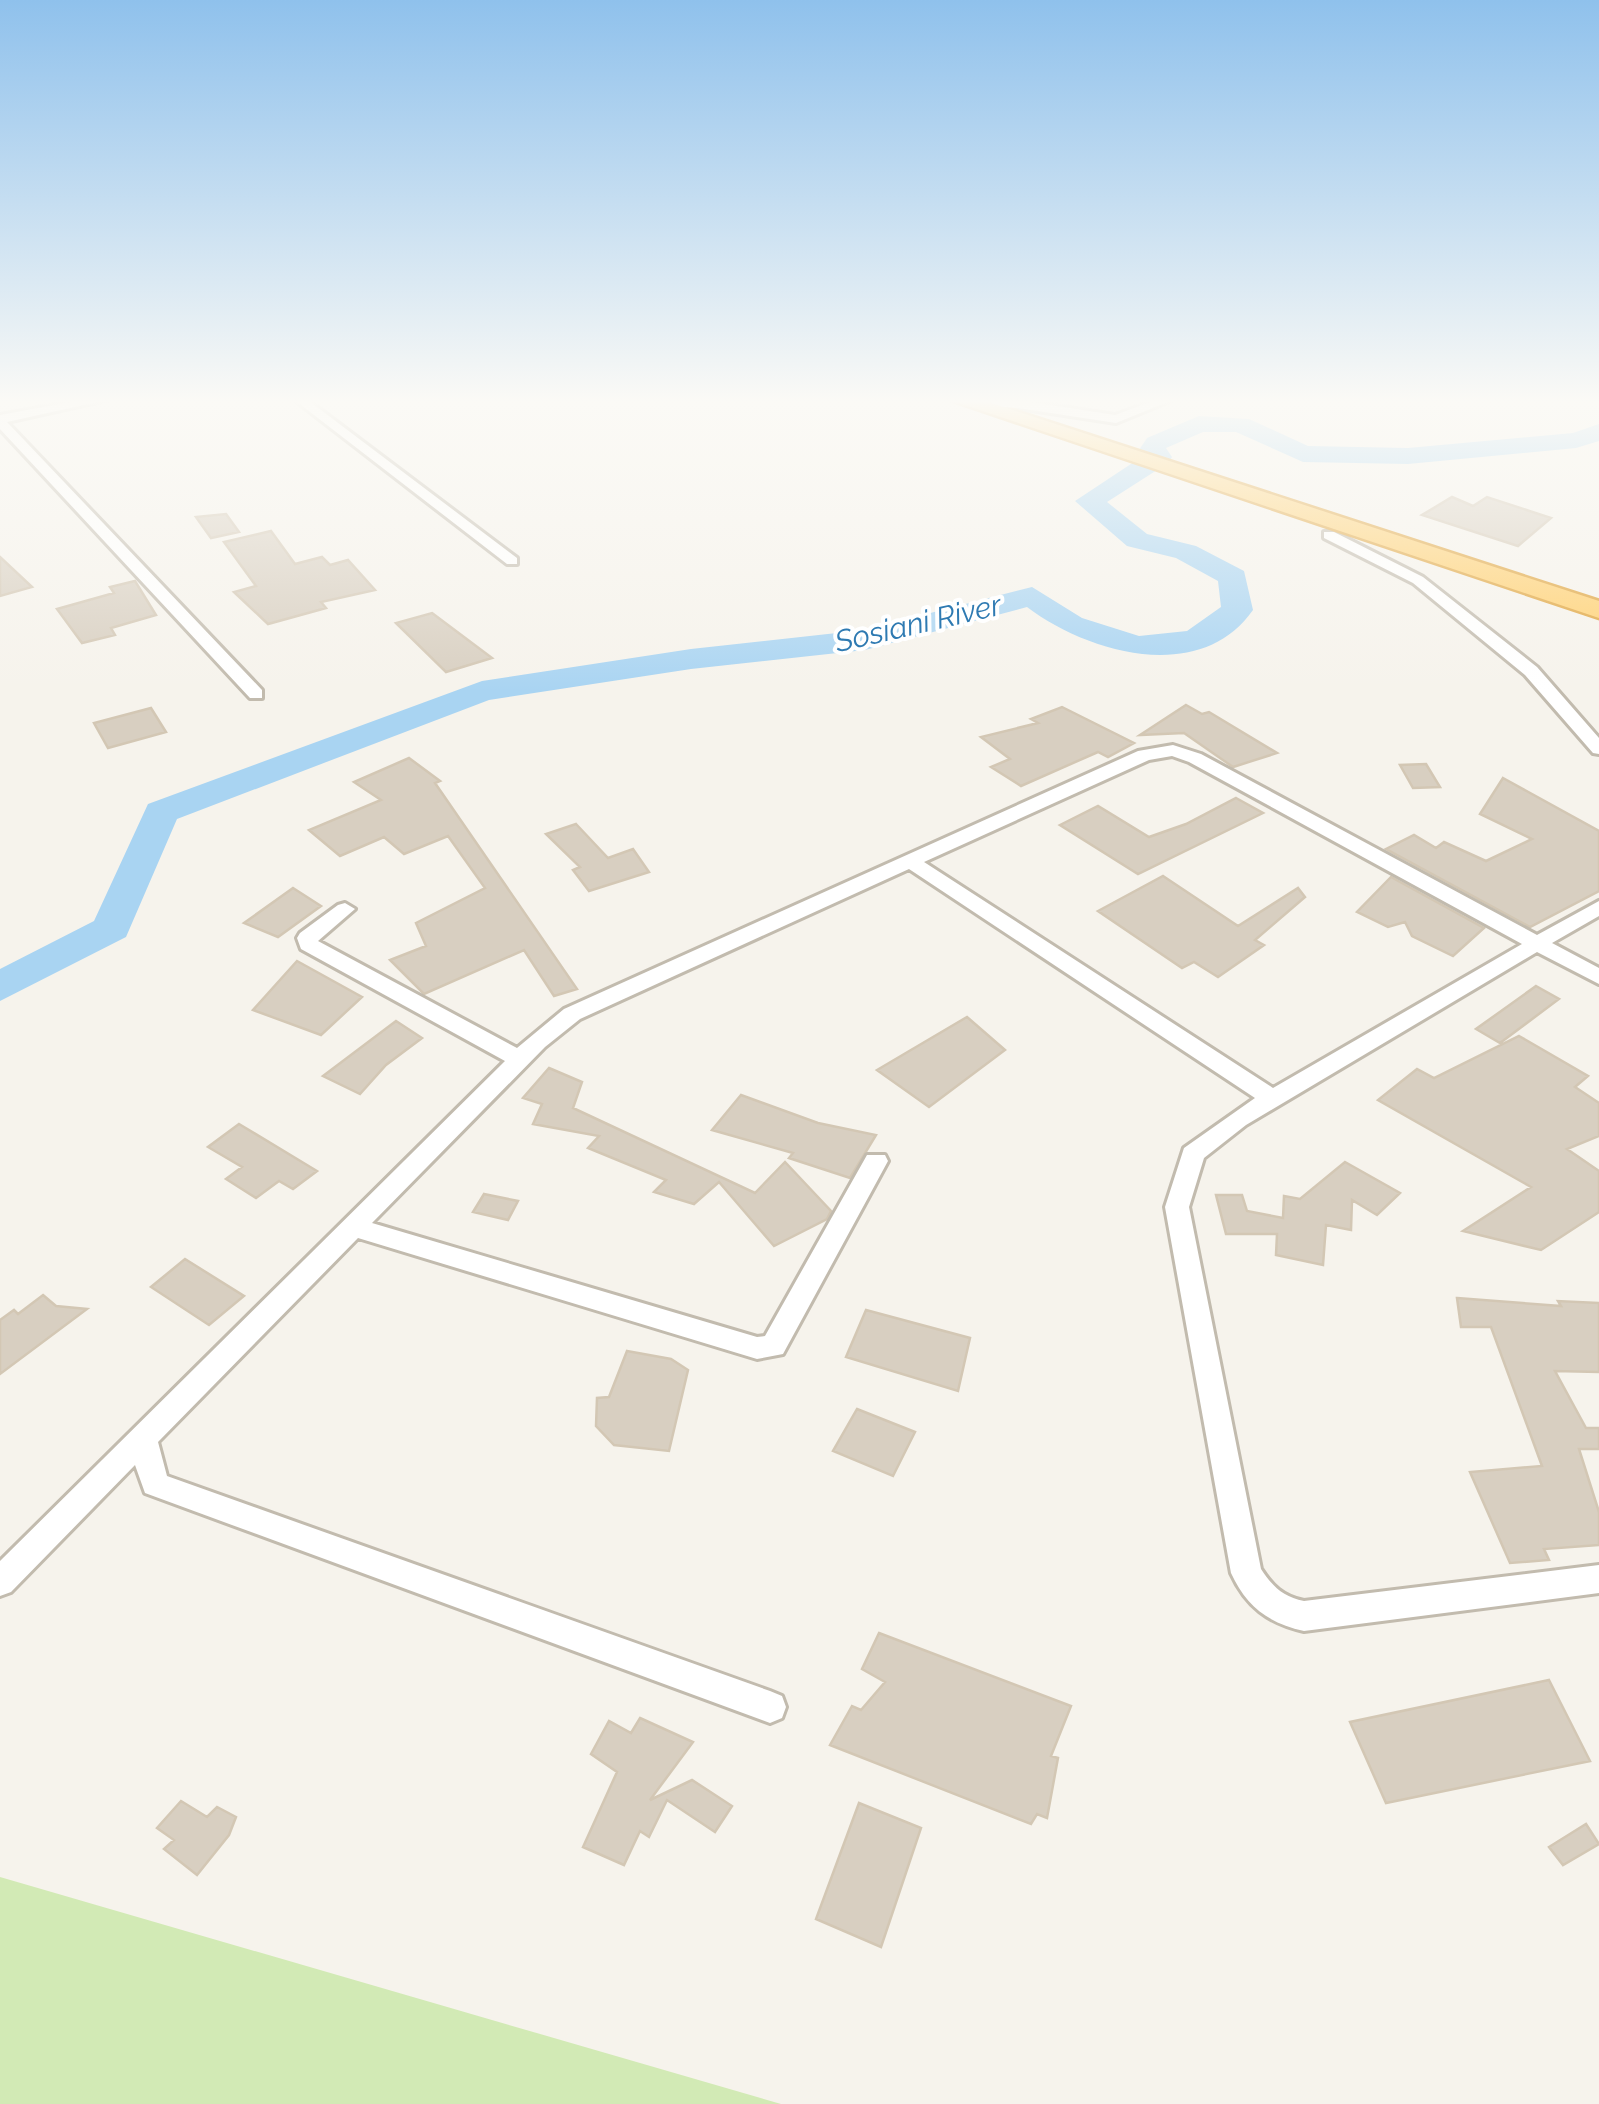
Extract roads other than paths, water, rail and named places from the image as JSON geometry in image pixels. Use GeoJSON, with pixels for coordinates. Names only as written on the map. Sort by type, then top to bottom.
{"type":"FeatureCollection","features":[{"type":"Feature","properties":{"kind":"highway"},"geometry":{"type":"LineString","coordinates":[[1257,496],[1599,610]]}},
{"type":"Feature","properties":{"kind":"street"},"geometry":{"type":"LineString","coordinates":[[71,496],[256,694]]}},
{"type":"Feature","properties":{"kind":"street"},"geometry":{"type":"LineString","coordinates":[[427,496],[512,561]]}},
{"type":"Feature","properties":{"kind":"street"},"geometry":{"type":"LineString","coordinates":[[1329,535],[1418,580],[1531,671],[1599,748]]}},
{"type":"Feature","properties":{"kind":"street"},"geometry":{"type":"LineString","coordinates":[[0,1582],[519,1059],[572,1014],[1144,754],[1173,750],[1599,976]]}},
{"type":"Feature","properties":{"kind":"street"},"geometry":{"type":"LineString","coordinates":[[910,861],[1273,1100]]}},
{"type":"Feature","properties":{"kind":"street"},"geometry":{"type":"LineString","coordinates":[[1599,907],[1273,1100],[1192,1154],[1177,1208],[1246,1573],[1260,1597],[1282,1612],[1304,1616],[1599,1580]]}},
{"type":"Feature","properties":{"kind":"street"},"geometry":{"type":"LineString","coordinates":[[346,909],[307,938],[308,944],[519,1059]]}},
{"type":"Feature","properties":{"kind":"street"},"geometry":{"type":"LineString","coordinates":[[354,1226],[757,1348],[773,1346],[876,1162]]}},
{"type":"Feature","properties":{"kind":"street"},"geometry":{"type":"LineString","coordinates":[[143,1442],[155,1484],[770,1707]]}},
{"type":"Feature","properties":{"kind":"waterway","name":"Sosiani River"},"geometry":{"type":"LineString","coordinates":[[0,987],[111,928],[161,812],[482,691],[691,659],[865,640],[1032,596],[1071,625],[1137,646],[1196,640],[1237,610],[1233,577],[1186,552],[1137,540],[1089,501],[1097,496]]}}]}
